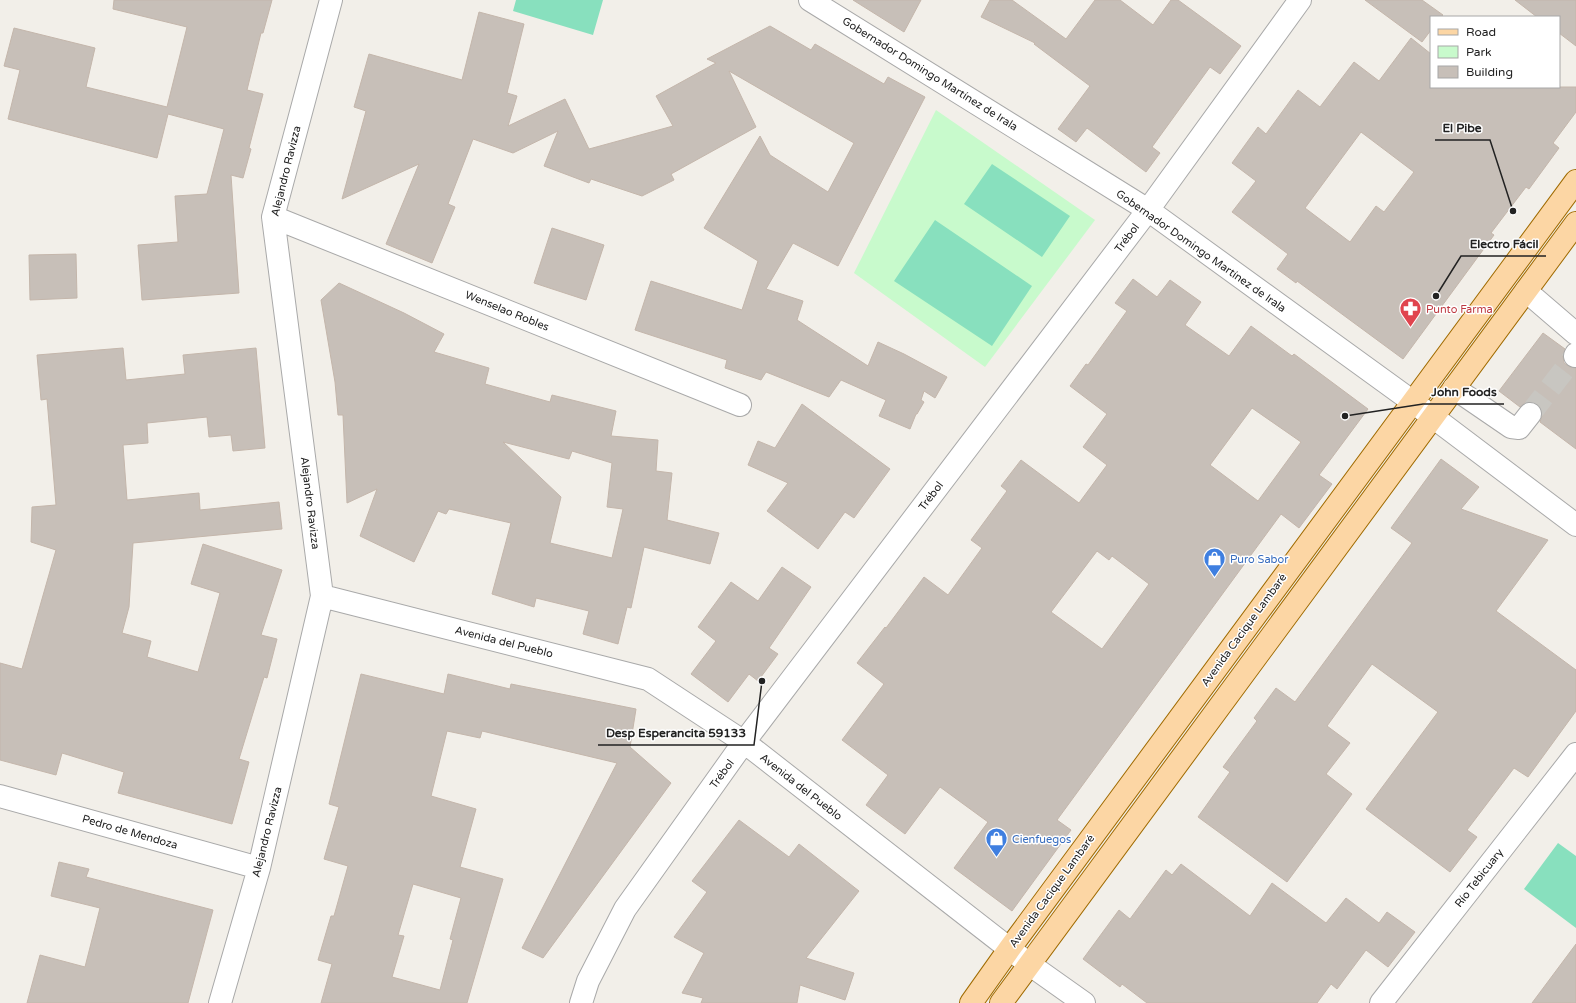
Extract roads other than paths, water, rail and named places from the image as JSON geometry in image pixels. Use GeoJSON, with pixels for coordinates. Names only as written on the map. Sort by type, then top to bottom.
{"type":"FeatureCollection","features":[{"type":"Feature","properties":{"kind":"main road","name":"Avenida Cacique Lambaré"},"geometry":{"type":"LineString","coordinates":[[971,1003],[1576,181]]}},
{"type":"Feature","properties":{"kind":"main road"},"geometry":{"type":"LineString","coordinates":[[1001,1003],[1576,223]]}},
{"type":"Feature","properties":{"kind":"main road"},"geometry":{"type":"LineString","coordinates":[[1531,241],[1552,256]]}},
{"type":"Feature","properties":{"kind":"street","name":"Alejandro Ravizza"},"geometry":{"type":"LineString","coordinates":[[220,1003],[259,868],[322,596],[273,217],[331,0]]}},
{"type":"Feature","properties":{"kind":"street","name":"Gobernador Domingo Martínez de Irala"},"geometry":{"type":"LineString","coordinates":[[810,0],[1148,210],[1413,402],[1432,418],[1576,524]]}},
{"type":"Feature","properties":{"kind":"street","name":"Trébol"},"geometry":{"type":"LineString","coordinates":[[581,1003],[588,981],[625,909],[744,742],[1148,210],[1300,0]]}},
{"type":"Feature","properties":{"kind":"street","name":"Wenselao Robles"},"geometry":{"type":"LineString","coordinates":[[273,217],[740,405]]}},
{"type":"Feature","properties":{"kind":"street"},"geometry":{"type":"LineString","coordinates":[[1526,290],[1576,334]]}},
{"type":"Feature","properties":{"kind":"street"},"geometry":{"type":"LineString","coordinates":[[1454,388],[1511,427],[1519,428],[1530,414]]}},
{"type":"Feature","properties":{"kind":"street","name":"Avenida del Pueblo"},"geometry":{"type":"LineString","coordinates":[[322,596],[648,679],[744,742],[1030,964],[1084,1003]]}},
{"type":"Feature","properties":{"kind":"street","name":"Río Tebicuary"},"geometry":{"type":"LineString","coordinates":[[1381,1003],[1576,754]]}},
{"type":"Feature","properties":{"kind":"street","name":"Pedro de Mendoza"},"geometry":{"type":"LineString","coordinates":[[0,796],[259,868]]}},
{"type":"Feature","properties":{"kind":"tunnel"},"geometry":{"type":"LineString","coordinates":[[1530,414],[1575,356]]}},
{"type":"Feature","properties":{"kind":"place","name":"El Pibe"},"geometry":{"type":"Point","coordinates":[1513,211]}},
{"type":"Feature","properties":{"kind":"place","name":"Electro Fácil"},"geometry":{"type":"Point","coordinates":[1436,296]}},
{"type":"Feature","properties":{"kind":"place","name":"Punto Farma"},"geometry":{"type":"Point","coordinates":[1411,328]}},
{"type":"Feature","properties":{"kind":"place","name":"John Foods"},"geometry":{"type":"Point","coordinates":[1345,416]}},
{"type":"Feature","properties":{"kind":"place","name":"Puro Sabor"},"geometry":{"type":"Point","coordinates":[1215,578]}},
{"type":"Feature","properties":{"kind":"place","name":"Desp Esperancita 59133"},"geometry":{"type":"Point","coordinates":[762,681]}},
{"type":"Feature","properties":{"kind":"place","name":"Cienfuegos"},"geometry":{"type":"Point","coordinates":[996,858]}}]}
